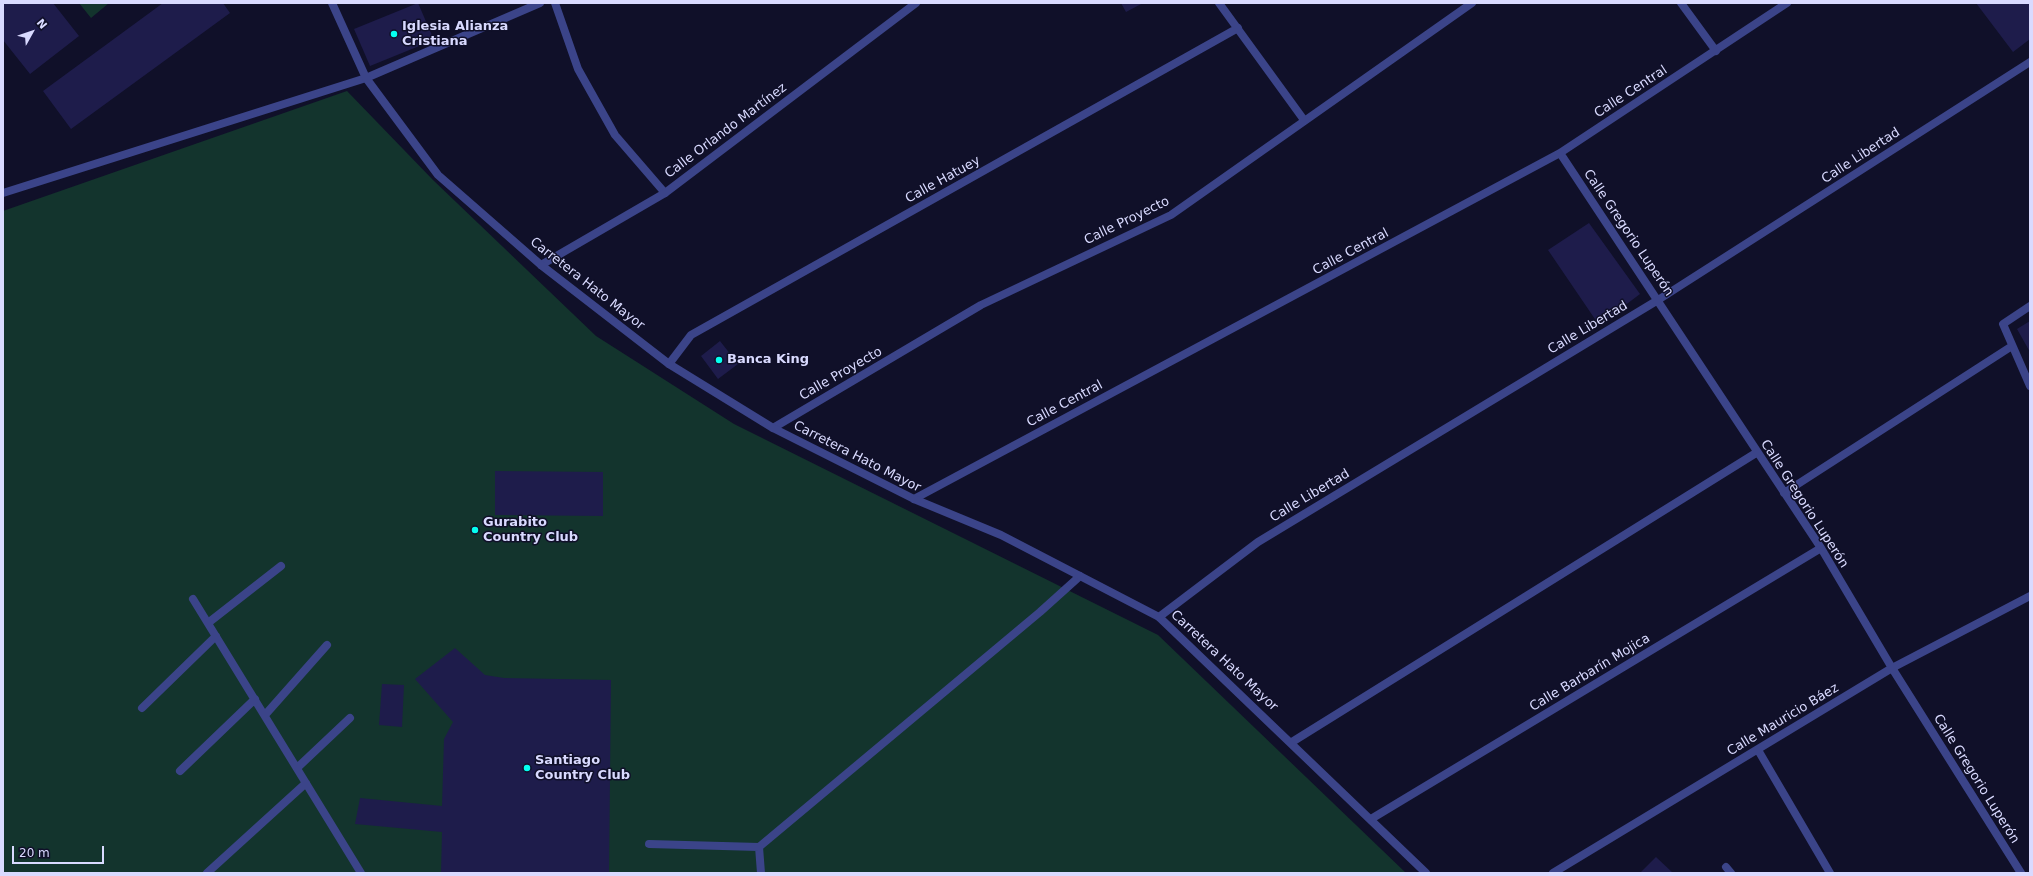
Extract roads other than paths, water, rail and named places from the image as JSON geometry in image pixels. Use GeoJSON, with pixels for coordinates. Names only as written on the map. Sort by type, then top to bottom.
{"type":"FeatureCollection","features":[{"type":"Feature","properties":{"kind":"street","name":"Carretera Hato Mayor"},"geometry":{"type":"LineString","coordinates":[[332,3],[366,78],[438,175],[541,265],[669,364],[773,428],[914,499],[1001,535],[1159,617],[1292,742],[1426,873]]}},
{"type":"Feature","properties":{"kind":"street"},"geometry":{"type":"LineString","coordinates":[[3,193],[366,78],[540,3]]}},
{"type":"Feature","properties":{"kind":"street"},"geometry":{"type":"LineString","coordinates":[[555,3],[578,69],[615,135],[665,193]]}},
{"type":"Feature","properties":{"kind":"street","name":"Calle Orlando Martínez"},"geometry":{"type":"LineString","coordinates":[[541,265],[665,193],[916,3]]}},
{"type":"Feature","properties":{"kind":"street"},"geometry":{"type":"LineString","coordinates":[[1219,3],[1304,120]]}},
{"type":"Feature","properties":{"kind":"street","name":"Calle Proyecto"},"geometry":{"type":"LineString","coordinates":[[773,428],[981,305],[1171,215],[1472,3]]}},
{"type":"Feature","properties":{"kind":"street"},"geometry":{"type":"LineString","coordinates":[[1681,3],[1716,51]]}},
{"type":"Feature","properties":{"kind":"street","name":"Calle Central"},"geometry":{"type":"LineString","coordinates":[[914,499],[1560,153],[1787,3]]}},
{"type":"Feature","properties":{"kind":"street","name":"Calle Hatuey"},"geometry":{"type":"LineString","coordinates":[[669,364],[691,335],[1238,28]]}},
{"type":"Feature","properties":{"kind":"street","name":"Calle Libertad"},"geometry":{"type":"LineString","coordinates":[[1159,617],[1258,542],[1658,300],[2030,62]]}},
{"type":"Feature","properties":{"kind":"street","name":"Calle Gregorio Luperón"},"geometry":{"type":"LineString","coordinates":[[1560,153],[1658,300],[1756,453],[1821,548],[1892,668],[2021,873]]}},
{"type":"Feature","properties":{"kind":"street"},"geometry":{"type":"LineString","coordinates":[[2030,306],[2003,324],[2030,386]]}},
{"type":"Feature","properties":{"kind":"street"},"geometry":{"type":"LineString","coordinates":[[1784,493],[2012,346]]}},
{"type":"Feature","properties":{"kind":"street"},"geometry":{"type":"LineString","coordinates":[[1292,742],[1756,453]]}},
{"type":"Feature","properties":{"kind":"street","name":"Calle Barbarín Mojica"},"geometry":{"type":"LineString","coordinates":[[1371,819],[1821,548]]}},
{"type":"Feature","properties":{"kind":"street"},"geometry":{"type":"LineString","coordinates":[[208,623],[281,566]]}},
{"type":"Feature","properties":{"kind":"street"},"geometry":{"type":"LineString","coordinates":[[649,844],[759,847],[1040,612],[1080,576]]}},
{"type":"Feature","properties":{"kind":"street","name":"Calle Mauricio Báez"},"geometry":{"type":"LineString","coordinates":[[1553,873],[1892,668],[2030,596]]}},
{"type":"Feature","properties":{"kind":"street"},"geometry":{"type":"LineString","coordinates":[[193,599],[361,873]]}},
{"type":"Feature","properties":{"kind":"street"},"geometry":{"type":"LineString","coordinates":[[142,708],[216,636]]}},
{"type":"Feature","properties":{"kind":"street"},"geometry":{"type":"LineString","coordinates":[[265,715],[327,645]]}},
{"type":"Feature","properties":{"kind":"street"},"geometry":{"type":"LineString","coordinates":[[180,770],[255,699]]}},
{"type":"Feature","properties":{"kind":"street"},"geometry":{"type":"LineString","coordinates":[[297,768],[350,718]]}},
{"type":"Feature","properties":{"kind":"street"},"geometry":{"type":"LineString","coordinates":[[1758,750],[1830,873]]}},
{"type":"Feature","properties":{"kind":"street"},"geometry":{"type":"LineString","coordinates":[[207,873],[306,783]]}},
{"type":"Feature","properties":{"kind":"street"},"geometry":{"type":"LineString","coordinates":[[759,847],[761,873]]}},
{"type":"Feature","properties":{"kind":"place","name":"Iglesia Alianza Cristiana"},"geometry":{"type":"Point","coordinates":[394,34]}},
{"type":"Feature","properties":{"kind":"place","name":"Banca King"},"geometry":{"type":"Point","coordinates":[719,360]}},
{"type":"Feature","properties":{"kind":"place","name":"Gurabito Country Club"},"geometry":{"type":"Point","coordinates":[475,530]}},
{"type":"Feature","properties":{"kind":"place","name":"Santiago Country Club"},"geometry":{"type":"Point","coordinates":[527,768]}}]}
